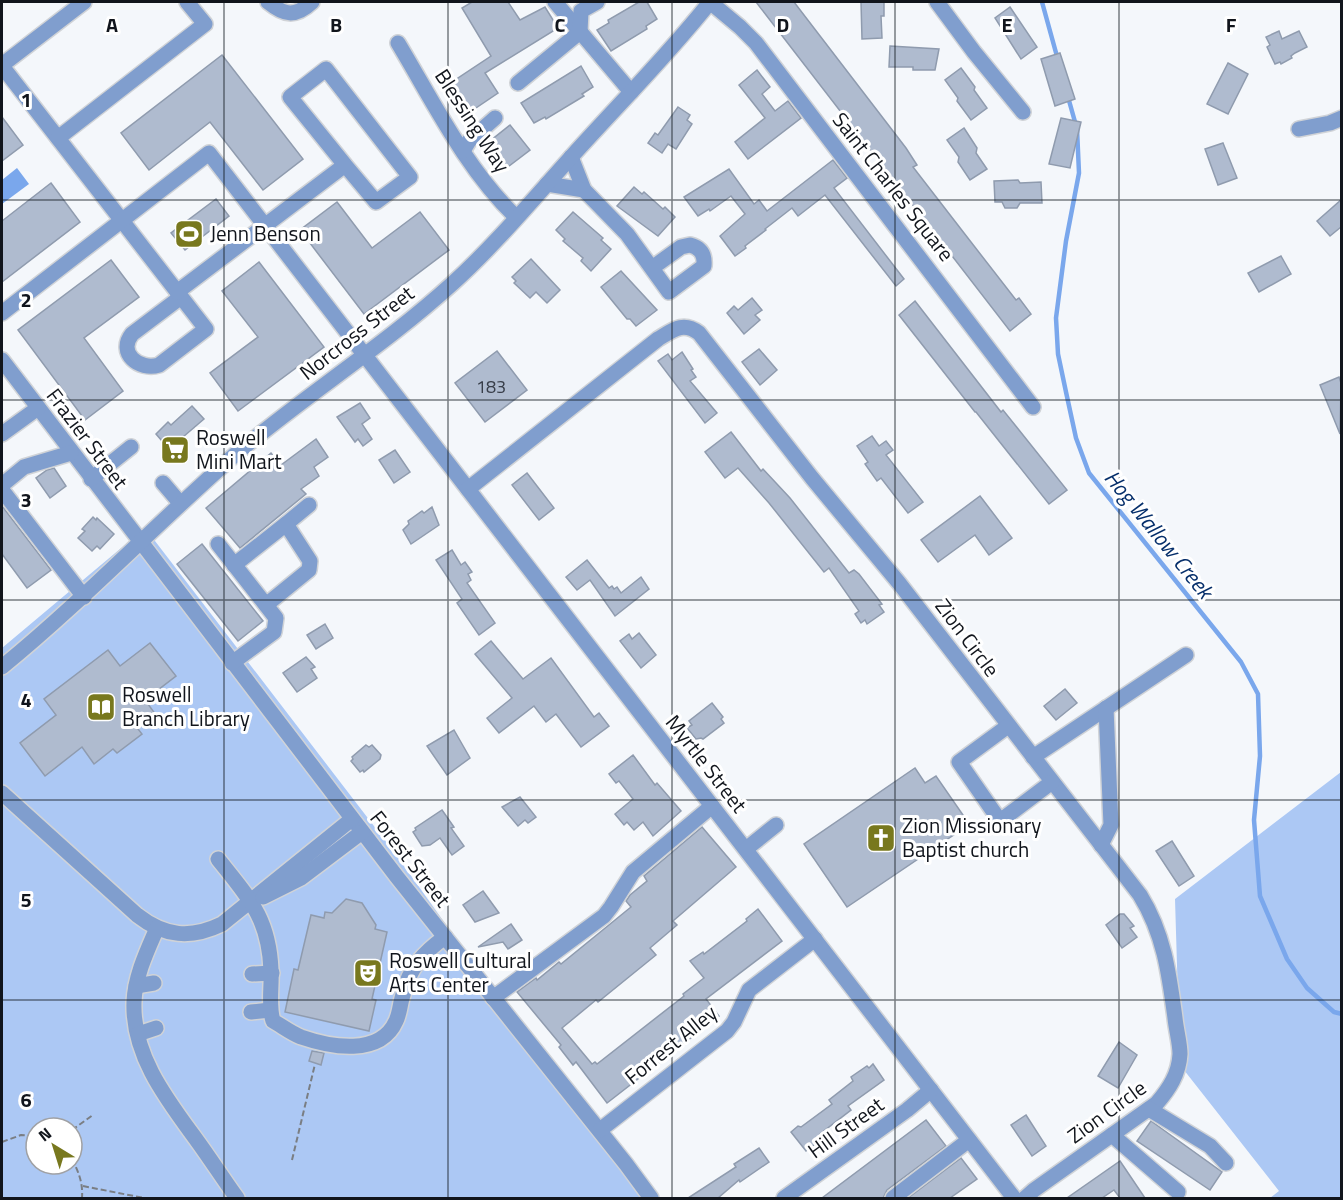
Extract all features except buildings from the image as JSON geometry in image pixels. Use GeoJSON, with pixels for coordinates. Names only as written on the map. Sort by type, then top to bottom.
{"type":"FeatureCollection","features":[{"type":"Feature","properties":{"kind":"street"},"geometry":{"type":"LineString","coordinates":[[84,2],[2,66],[122,221],[179,294],[206,329],[159,365],[151,368],[135,362],[127,347],[128,339],[132,334],[179,294],[345,165]]}},
{"type":"Feature","properties":{"kind":"street"},"geometry":{"type":"LineString","coordinates":[[58,138],[205,24],[187,2]]}},
{"type":"Feature","properties":{"kind":"street"},"geometry":{"type":"LineString","coordinates":[[267,2],[280,12],[290,13],[312,2]]}},
{"type":"Feature","properties":{"kind":"street"},"geometry":{"type":"LineString","coordinates":[[555,2],[631,92]]}},
{"type":"Feature","properties":{"kind":"street"},"geometry":{"type":"LineString","coordinates":[[518,83],[580,32],[581,11],[597,2]]}},
{"type":"Feature","properties":{"kind":"street","name":"Norcross Street"},"geometry":{"type":"LineString","coordinates":[[2,667],[84,597],[180,503],[263,432],[401,328],[454,282],[631,92],[710,2]]}},
{"type":"Feature","properties":{"kind":"street","name":"Saint Charles Square"},"geometry":{"type":"LineString","coordinates":[[710,2],[756,43],[1033,407]]}},
{"type":"Feature","properties":{"kind":"street"},"geometry":{"type":"LineString","coordinates":[[938,2],[974,52],[1023,112]]}},
{"type":"Feature","properties":{"kind":"street","name":"Blessing Way"},"geometry":{"type":"LineString","coordinates":[[398,43],[463,151],[498,200],[516,217]]}},
{"type":"Feature","properties":{"kind":"street"},"geometry":{"type":"LineString","coordinates":[[326,69],[410,177],[376,202],[345,165],[290,97],[326,69]]}},
{"type":"Feature","properties":{"kind":"street"},"geometry":{"type":"LineString","coordinates":[[463,151],[469,141],[495,118]]}},
{"type":"Feature","properties":{"kind":"street"},"geometry":{"type":"LineString","coordinates":[[1299,129],[1330,123],[1341,118]]}},
{"type":"Feature","properties":{"kind":"street","name":"Myrtle Street"},"geometry":{"type":"LineString","coordinates":[[122,221],[209,153],[1014,1198]]}},
{"type":"Feature","properties":{"kind":"street"},"geometry":{"type":"LineString","coordinates":[[571,157],[584,190],[627,234],[669,292],[704,266],[705,260],[701,251],[690,245],[681,247],[652,268]]}},
{"type":"Feature","properties":{"kind":"street"},"geometry":{"type":"LineString","coordinates":[[547,183],[584,190]]}},
{"type":"Feature","properties":{"kind":"street"},"geometry":{"type":"LineString","coordinates":[[2,313],[122,221]]}},
{"type":"Feature","properties":{"kind":"street","name":"Zion Circle"},"geometry":{"type":"LineString","coordinates":[[468,489],[658,339],[678,327],[692,328],[699,333],[812,478],[899,583],[1140,895],[1161,937],[1169,975],[1180,1054],[1174,1079],[1168,1091],[1149,1109],[1025,1198]]}},
{"type":"Feature","properties":{"kind":"street","name":"Frazier Street"},"geometry":{"type":"LineString","coordinates":[[2,360],[140,543]]}},
{"type":"Feature","properties":{"kind":"street"},"geometry":{"type":"LineString","coordinates":[[2,434],[38,408]]}},
{"type":"Feature","properties":{"kind":"street"},"geometry":{"type":"LineString","coordinates":[[91,479],[131,447]]}},
{"type":"Feature","properties":{"kind":"street"},"geometry":{"type":"LineString","coordinates":[[2,485],[24,467],[71,453]]}},
{"type":"Feature","properties":{"kind":"street"},"geometry":{"type":"LineString","coordinates":[[163,483],[180,503]]}},
{"type":"Feature","properties":{"kind":"street"},"geometry":{"type":"LineString","coordinates":[[2,490],[84,597]]}},
{"type":"Feature","properties":{"kind":"street"},"geometry":{"type":"LineString","coordinates":[[234,565],[309,505]]}},
{"type":"Feature","properties":{"kind":"street"},"geometry":{"type":"LineString","coordinates":[[266,605],[309,570],[310,561],[286,524]]}},
{"type":"Feature","properties":{"kind":"street","name":"Forest Street"},"geometry":{"type":"LineString","coordinates":[[140,543],[362,832],[600,1130],[651,1198]]}},
{"type":"Feature","properties":{"kind":"street"},"geometry":{"type":"LineString","coordinates":[[218,544],[276,618],[274,632],[232,663]]}},
{"type":"Feature","properties":{"kind":"street"},"geometry":{"type":"LineString","coordinates":[[1033,758],[1186,655]]}},
{"type":"Feature","properties":{"kind":"street"},"geometry":{"type":"LineString","coordinates":[[1101,845],[1111,825],[1106,708]]}},
{"type":"Feature","properties":{"kind":"street"},"geometry":{"type":"LineString","coordinates":[[1008,726],[959,762],[1000,821],[1052,783]]}},
{"type":"Feature","properties":{"kind":"street"},"geometry":{"type":"LineString","coordinates":[[2,793],[137,915],[157,928],[178,934],[198,933],[222,924],[352,819]]}},
{"type":"Feature","properties":{"kind":"street"},"geometry":{"type":"LineString","coordinates":[[493,998],[604,916],[633,872],[712,806]]}},
{"type":"Feature","properties":{"kind":"street"},"geometry":{"type":"LineString","coordinates":[[746,849],[776,825]]}},
{"type":"Feature","properties":{"kind":"street"},"geometry":{"type":"LineString","coordinates":[[252,902],[301,878],[362,832]]}},
{"type":"Feature","properties":{"kind":"street"},"geometry":{"type":"LineString","coordinates":[[218,859],[252,902],[263,921],[270,944],[272,973],[270,1010],[273,1021],[299,1036],[342,1046],[366,1045],[383,1037],[396,1022],[414,965],[445,937]]}},
{"type":"Feature","properties":{"kind":"street"},"geometry":{"type":"LineString","coordinates":[[157,928],[147,949],[136,986],[135,1019],[144,1057],[164,1095],[237,1198]]}},
{"type":"Feature","properties":{"kind":"street","name":"Forrest Alley"},"geometry":{"type":"LineString","coordinates":[[600,1130],[727,1031],[734,1022],[749,990],[814,939]]}},
{"type":"Feature","properties":{"kind":"street"},"geometry":{"type":"LineString","coordinates":[[252,974],[272,973]]}},
{"type":"Feature","properties":{"kind":"street"},"geometry":{"type":"LineString","coordinates":[[136,986],[154,983]]}},
{"type":"Feature","properties":{"kind":"street"},"geometry":{"type":"LineString","coordinates":[[251,1012],[270,1010]]}},
{"type":"Feature","properties":{"kind":"street"},"geometry":{"type":"LineString","coordinates":[[138,1034],[156,1028]]}},
{"type":"Feature","properties":{"kind":"street","name":"Hill Street"},"geometry":{"type":"LineString","coordinates":[[784,1198],[907,1110],[931,1090]]}},
{"type":"Feature","properties":{"kind":"street"},"geometry":{"type":"LineString","coordinates":[[1149,1109],[1210,1146],[1226,1163]]}},
{"type":"Feature","properties":{"kind":"street"},"geometry":{"type":"LineString","coordinates":[[1112,1135],[1178,1192]]}},
{"type":"Feature","properties":{"kind":"street"},"geometry":{"type":"LineString","coordinates":[[893,1198],[969,1140]]}},
{"type":"Feature","properties":{"kind":"path"},"geometry":{"type":"LineString","coordinates":[[291,1160],[315,1064]]}},
{"type":"Feature","properties":{"kind":"path"},"geometry":{"type":"LineString","coordinates":[[84,1121],[93,1114]]}},
{"type":"Feature","properties":{"kind":"path"},"geometry":{"type":"LineString","coordinates":[[2,1142],[24,1135]]}},
{"type":"Feature","properties":{"kind":"path"},"geometry":{"type":"LineString","coordinates":[[80,1176],[83,1186],[82,1198]]}},
{"type":"Feature","properties":{"kind":"path"},"geometry":{"type":"LineString","coordinates":[[83,1186],[144,1198]]}},
{"type":"Feature","properties":{"kind":"shaded area"},"geometry":{"type":"Polygon","coordinates":[[[17,168],[29,184],[2,204],[2,180],[17,168]]]}},
{"type":"Feature","properties":{"kind":"shaded area"},"geometry":{"type":"Polygon","coordinates":[[[145,528],[397,856],[641,1198],[2,1198],[2,648],[145,528]]]}},
{"type":"Feature","properties":{"kind":"shaded area"},"geometry":{"type":"Polygon","coordinates":[[[1341,772],[1341,1198],[1270,1198],[1279,1191],[1180,1065],[1175,899],[1341,772]]]}},
{"type":"Feature","properties":{"kind":"waterway","name":"Hog Wallow Creek"},"geometry":{"type":"LineString","coordinates":[[1042,2],[1058,60]]}},
{"type":"Feature","properties":{"kind":"waterway","name":"Hog Wallow Creek"},"geometry":{"type":"LineString","coordinates":[[1068,97],[1077,129],[1079,173],[1066,241],[1056,318],[1058,354],[1076,438],[1089,473],[1241,662],[1258,694],[1260,756],[1254,820],[1260,896],[1287,959],[1307,988],[1334,1012],[1342,1014]]}},
{"type":"Feature","properties":{"kind":"place","name":"Jenn Benson"},"geometry":{"type":"Point","coordinates":[189,234]}},
{"type":"Feature","properties":{"kind":"place","name":"Roswell Mini Mart"},"geometry":{"type":"Point","coordinates":[175,450]}},
{"type":"Feature","properties":{"kind":"place","name":"Roswell Branch Library"},"geometry":{"type":"Point","coordinates":[101,707]}},
{"type":"Feature","properties":{"kind":"place","name":"Zion Missionary Baptist church"},"geometry":{"type":"Point","coordinates":[881,838]}},
{"type":"Feature","properties":{"kind":"place","name":"Roswell Cultural Arts Center"},"geometry":{"type":"Point","coordinates":[368,973]}}]}
